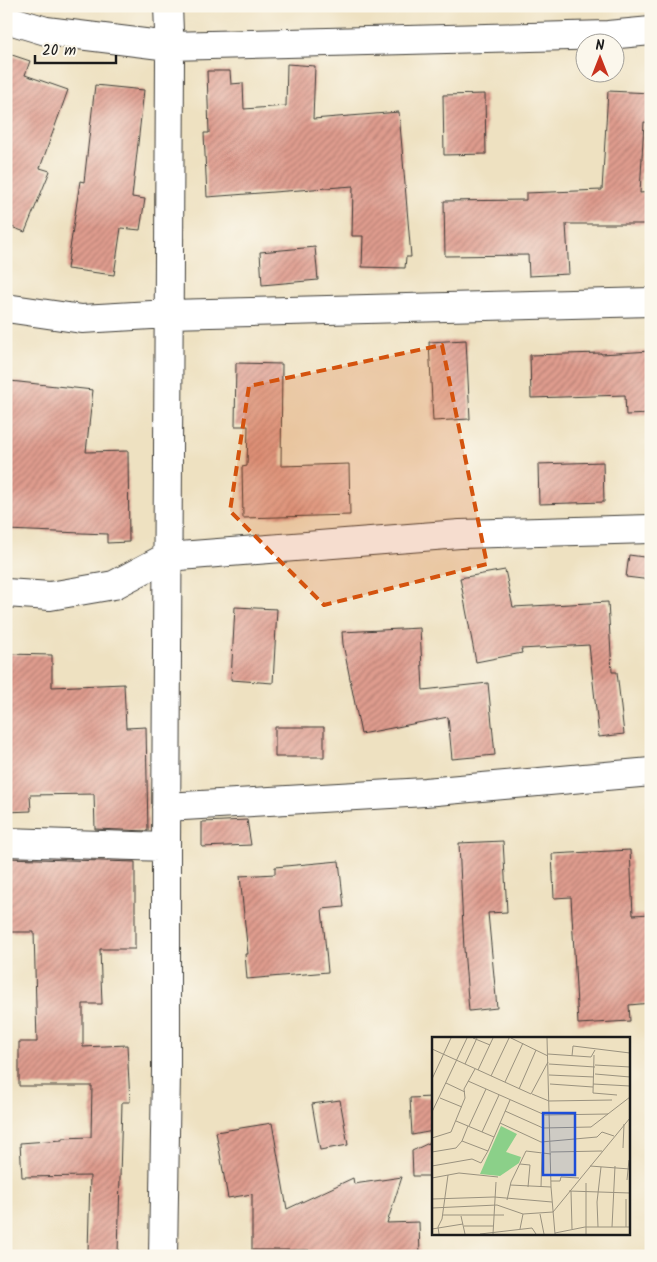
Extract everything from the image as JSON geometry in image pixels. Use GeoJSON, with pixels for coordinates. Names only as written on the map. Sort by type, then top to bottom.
{"type":"FeatureCollection","features":[{"type":"Feature","properties":{"kind":"street"},"geometry":{"type":"LineString","coordinates":[[163,1256],[166,1072],[168,6]]}},
{"type":"Feature","properties":{"kind":"street"},"geometry":{"type":"LineString","coordinates":[[6,19],[46,31],[169,46],[608,35],[651,31]]}},
{"type":"Feature","properties":{"kind":"street"},"geometry":{"type":"LineString","coordinates":[[6,308],[82,319],[168,314],[651,302]]}},
{"type":"Feature","properties":{"kind":"street"},"geometry":{"type":"LineString","coordinates":[[6,593],[50,596],[114,585],[167,556],[460,534],[651,528]]}},
{"type":"Feature","properties":{"kind":"street"},"geometry":{"type":"LineString","coordinates":[[166,807],[425,792],[651,772]]}},
{"type":"Feature","properties":{"kind":"street"},"geometry":{"type":"LineString","coordinates":[[6,842],[166,847]]}},
{"type":"Feature","properties":{"kind":"highlighted area"},"geometry":{"type":"Polygon","coordinates":[[[442,345],[487,564],[324,605],[230,511],[249,386],[442,345]]]}},
{"type":"Feature","properties":{"kind":"building"},"geometry":{"type":"Polygon","coordinates":[[[6,53],[30,61],[25,75],[68,90],[40,168],[50,171],[25,232],[6,225],[6,53]]]}},
{"type":"Feature","properties":{"kind":"building"},"geometry":{"type":"Polygon","coordinates":[[[287,64],[315,66],[313,119],[399,112],[411,257],[406,257],[405,268],[362,267],[363,236],[352,236],[353,186],[207,197],[204,133],[209,133],[207,71],[230,71],[231,84],[243,83],[244,109],[286,106],[287,64]]]}},
{"type":"Feature","properties":{"kind":"building"},"geometry":{"type":"Polygon","coordinates":[[[95,85],[144,90],[132,197],[145,199],[140,230],[121,228],[114,275],[67,269],[80,181],[84,182],[95,85]]]}},
{"type":"Feature","properties":{"kind":"building"},"geometry":{"type":"Polygon","coordinates":[[[608,91],[651,93],[651,123],[644,122],[640,193],[651,192],[651,224],[566,224],[569,274],[529,276],[528,255],[445,256],[444,201],[526,200],[526,193],[602,190],[608,91]]]}},
{"type":"Feature","properties":{"kind":"building"},"geometry":{"type":"Polygon","coordinates":[[[485,94],[486,154],[444,155],[443,95],[485,94]]]}},
{"type":"Feature","properties":{"kind":"building"},"geometry":{"type":"Polygon","coordinates":[[[315,247],[318,280],[262,285],[260,252],[315,247]]]}},
{"type":"Feature","properties":{"kind":"building"},"geometry":{"type":"Polygon","coordinates":[[[466,340],[470,419],[433,421],[429,342],[466,340]]]}},
{"type":"Feature","properties":{"kind":"building"},"geometry":{"type":"Polygon","coordinates":[[[651,351],[651,414],[626,415],[625,395],[531,398],[530,355],[651,351]]]}},
{"type":"Feature","properties":{"kind":"building"},"geometry":{"type":"Polygon","coordinates":[[[236,363],[282,364],[281,466],[349,464],[350,515],[243,518],[242,467],[247,466],[248,426],[235,426],[236,363]]]}},
{"type":"Feature","properties":{"kind":"building"},"geometry":{"type":"Polygon","coordinates":[[[10,381],[93,390],[86,452],[128,451],[129,542],[107,543],[107,534],[6,530],[6,414],[10,381]]]}},
{"type":"Feature","properties":{"kind":"building"},"geometry":{"type":"Polygon","coordinates":[[[603,462],[604,502],[539,504],[538,464],[603,462]]]}},
{"type":"Feature","properties":{"kind":"building"},"geometry":{"type":"Polygon","coordinates":[[[629,555],[651,558],[651,580],[626,577],[629,555]]]}},
{"type":"Feature","properties":{"kind":"building"},"geometry":{"type":"Polygon","coordinates":[[[505,570],[513,607],[608,602],[612,672],[617,672],[624,734],[599,737],[589,645],[521,649],[522,653],[476,662],[460,578],[505,570]]]}},
{"type":"Feature","properties":{"kind":"building"},"geometry":{"type":"Polygon","coordinates":[[[235,607],[277,609],[273,683],[231,680],[235,607]]]}},
{"type":"Feature","properties":{"kind":"building"},"geometry":{"type":"Polygon","coordinates":[[[420,628],[423,690],[488,683],[495,755],[452,759],[448,717],[361,734],[342,632],[420,628]]]}},
{"type":"Feature","properties":{"kind":"building"},"geometry":{"type":"Polygon","coordinates":[[[6,654],[52,655],[52,687],[124,684],[126,728],[146,727],[148,831],[95,829],[94,794],[30,795],[31,811],[6,812],[6,654]]]}},
{"type":"Feature","properties":{"kind":"building"},"geometry":{"type":"Polygon","coordinates":[[[275,727],[324,727],[324,757],[275,757],[275,727]]]}},
{"type":"Feature","properties":{"kind":"building"},"geometry":{"type":"Polygon","coordinates":[[[247,820],[251,845],[202,847],[202,822],[247,820]]]}},
{"type":"Feature","properties":{"kind":"building"},"geometry":{"type":"Polygon","coordinates":[[[503,841],[507,912],[488,913],[497,1008],[469,1011],[459,843],[503,841]]]}},
{"type":"Feature","properties":{"kind":"building"},"geometry":{"type":"Polygon","coordinates":[[[630,850],[633,915],[651,914],[651,1003],[629,1005],[630,1021],[578,1024],[571,897],[554,898],[552,854],[630,850]]]}},
{"type":"Feature","properties":{"kind":"building"},"geometry":{"type":"Polygon","coordinates":[[[6,858],[135,862],[135,949],[100,949],[102,1004],[83,1004],[83,1047],[127,1045],[130,1102],[122,1102],[118,1253],[88,1252],[90,1176],[22,1177],[20,1143],[91,1137],[92,1086],[19,1086],[19,1042],[37,1042],[34,932],[6,932],[6,858]]]}},
{"type":"Feature","properties":{"kind":"building"},"geometry":{"type":"Polygon","coordinates":[[[339,861],[344,907],[322,909],[328,972],[247,979],[245,954],[248,954],[240,876],[275,874],[275,867],[339,861]]]}},
{"type":"Feature","properties":{"kind":"building"},"geometry":{"type":"Polygon","coordinates":[[[432,1097],[432,1131],[412,1135],[410,1098],[432,1097]]]}},
{"type":"Feature","properties":{"kind":"building"},"geometry":{"type":"Polygon","coordinates":[[[340,1100],[348,1145],[320,1150],[312,1104],[340,1100]]]}},
{"type":"Feature","properties":{"kind":"building"},"geometry":{"type":"Polygon","coordinates":[[[272,1123],[287,1209],[353,1178],[354,1184],[402,1177],[387,1223],[419,1222],[420,1256],[310,1256],[309,1250],[252,1250],[252,1194],[228,1198],[216,1132],[272,1123]]]}},
{"type":"Feature","properties":{"kind":"building"},"geometry":{"type":"Polygon","coordinates":[[[432,1141],[432,1176],[413,1176],[412,1151],[432,1141]]]}}]}
